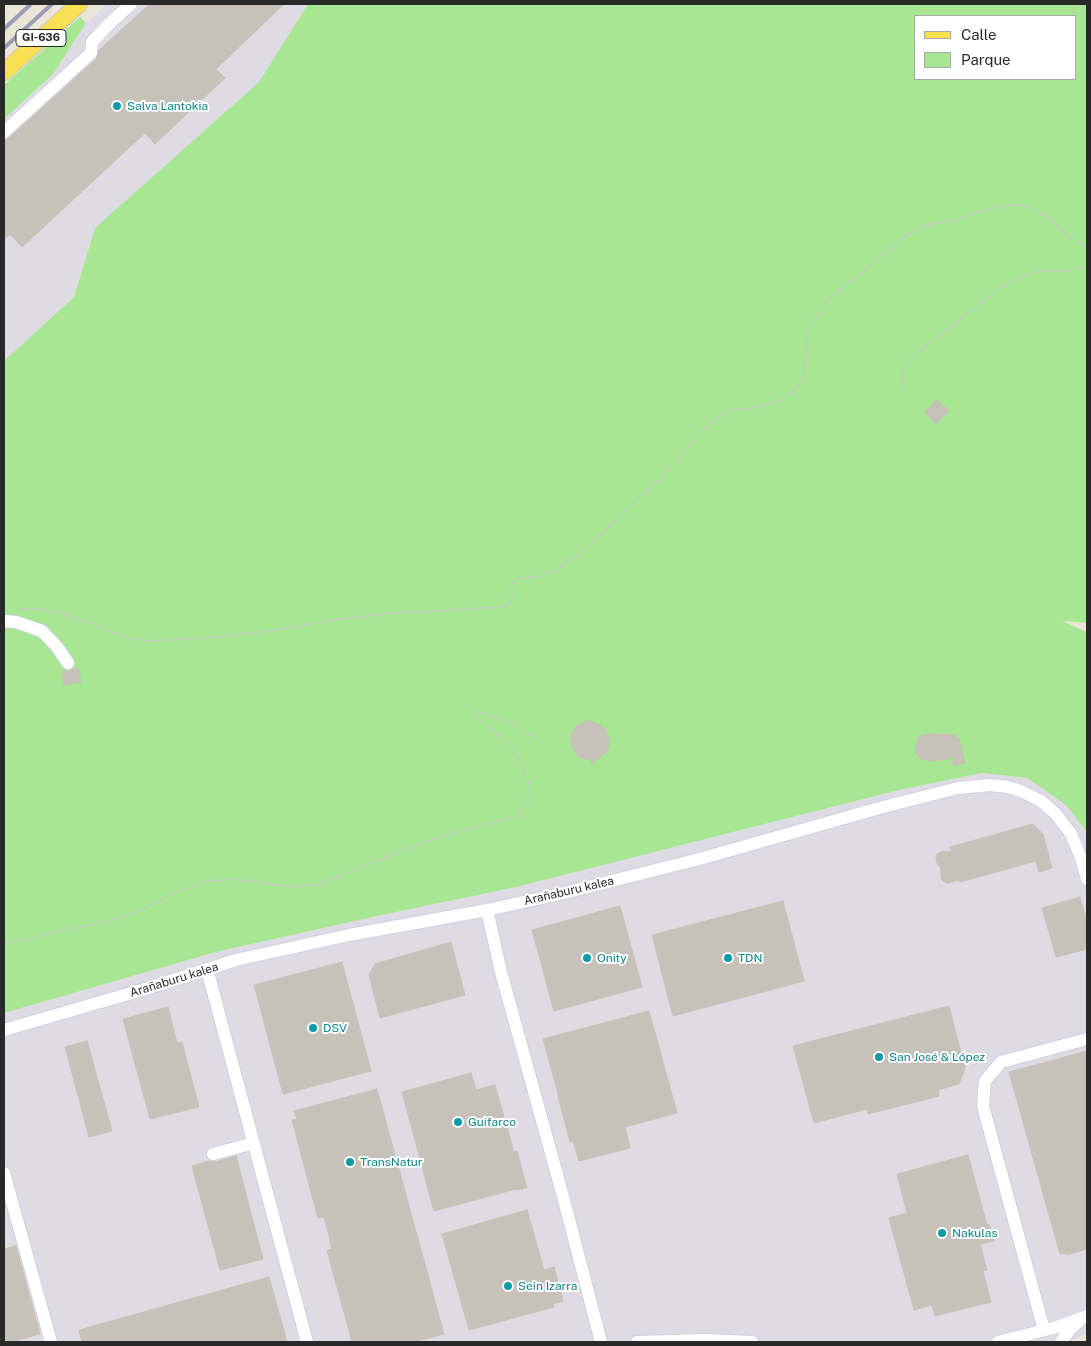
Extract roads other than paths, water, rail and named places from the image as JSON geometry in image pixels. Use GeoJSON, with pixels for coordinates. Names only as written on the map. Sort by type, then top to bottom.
{"type":"FeatureCollection","features":[{"type":"Feature","properties":{"kind":"main road","name":"GI-636"},"geometry":{"type":"LineString","coordinates":[[4,72],[79,4]]}},
{"type":"Feature","properties":{"kind":"lane"},"geometry":{"type":"LineString","coordinates":[[4,132],[91,53],[92,42],[131,4]]}},
{"type":"Feature","properties":{"kind":"lane"},"geometry":{"type":"LineString","coordinates":[[4,621],[16,622],[42,631],[57,647],[68,663]]}},
{"type":"Feature","properties":{"kind":"lane","name":"Arañaburu kalea"},"geometry":{"type":"LineString","coordinates":[[4,1030],[236,960],[349,935],[487,910],[560,894],[694,860],[958,788],[990,785],[1008,787],[1041,800],[1056,814],[1071,834],[1087,879]]}},
{"type":"Feature","properties":{"kind":"lane"},"geometry":{"type":"LineString","coordinates":[[487,910],[500,972],[564,1200],[601,1342]]}},
{"type":"Feature","properties":{"kind":"lane"},"geometry":{"type":"LineString","coordinates":[[207,970],[308,1342]]}},
{"type":"Feature","properties":{"kind":"lane"},"geometry":{"type":"LineString","coordinates":[[1044,1330],[983,1106],[985,1082],[1001,1062],[1087,1039]]}},
{"type":"Feature","properties":{"kind":"lane"},"geometry":{"type":"LineString","coordinates":[[213,1154],[254,1143]]}},
{"type":"Feature","properties":{"kind":"lane"},"geometry":{"type":"LineString","coordinates":[[4,1173],[51,1342]]}},
{"type":"Feature","properties":{"kind":"lane"},"geometry":{"type":"LineString","coordinates":[[998,1342],[1018,1340],[1085,1317]]}},
{"type":"Feature","properties":{"kind":"lane"},"geometry":{"type":"LineString","coordinates":[[1061,1342],[1070,1329],[1085,1317]]}},
{"type":"Feature","properties":{"kind":"lane"},"geometry":{"type":"LineString","coordinates":[[637,1342],[706,1340],[752,1342]]}},
{"type":"Feature","properties":{"kind":"railway"},"geometry":{"type":"LineString","coordinates":[[4,29],[31,4]]}},
{"type":"Feature","properties":{"kind":"railway"},"geometry":{"type":"LineString","coordinates":[[4,48],[52,4]]}},
{"type":"Feature","properties":{"kind":"place","name":"Salva Lantokia"},"geometry":{"type":"Point","coordinates":[117,106]}},
{"type":"Feature","properties":{"kind":"place","name":"Onity"},"geometry":{"type":"Point","coordinates":[587,958]}},
{"type":"Feature","properties":{"kind":"place","name":"TDN"},"geometry":{"type":"Point","coordinates":[728,958]}},
{"type":"Feature","properties":{"kind":"place","name":"DSV"},"geometry":{"type":"Point","coordinates":[313,1028]}},
{"type":"Feature","properties":{"kind":"place","name":"San José & López"},"geometry":{"type":"Point","coordinates":[879,1057]}},
{"type":"Feature","properties":{"kind":"place","name":"Guifarco"},"geometry":{"type":"Point","coordinates":[458,1122]}},
{"type":"Feature","properties":{"kind":"place","name":"TransNatur"},"geometry":{"type":"Point","coordinates":[350,1162]}},
{"type":"Feature","properties":{"kind":"place","name":"Nakulas"},"geometry":{"type":"Point","coordinates":[942,1233]}},
{"type":"Feature","properties":{"kind":"place","name":"Sein Izarra"},"geometry":{"type":"Point","coordinates":[508,1286]}}]}
